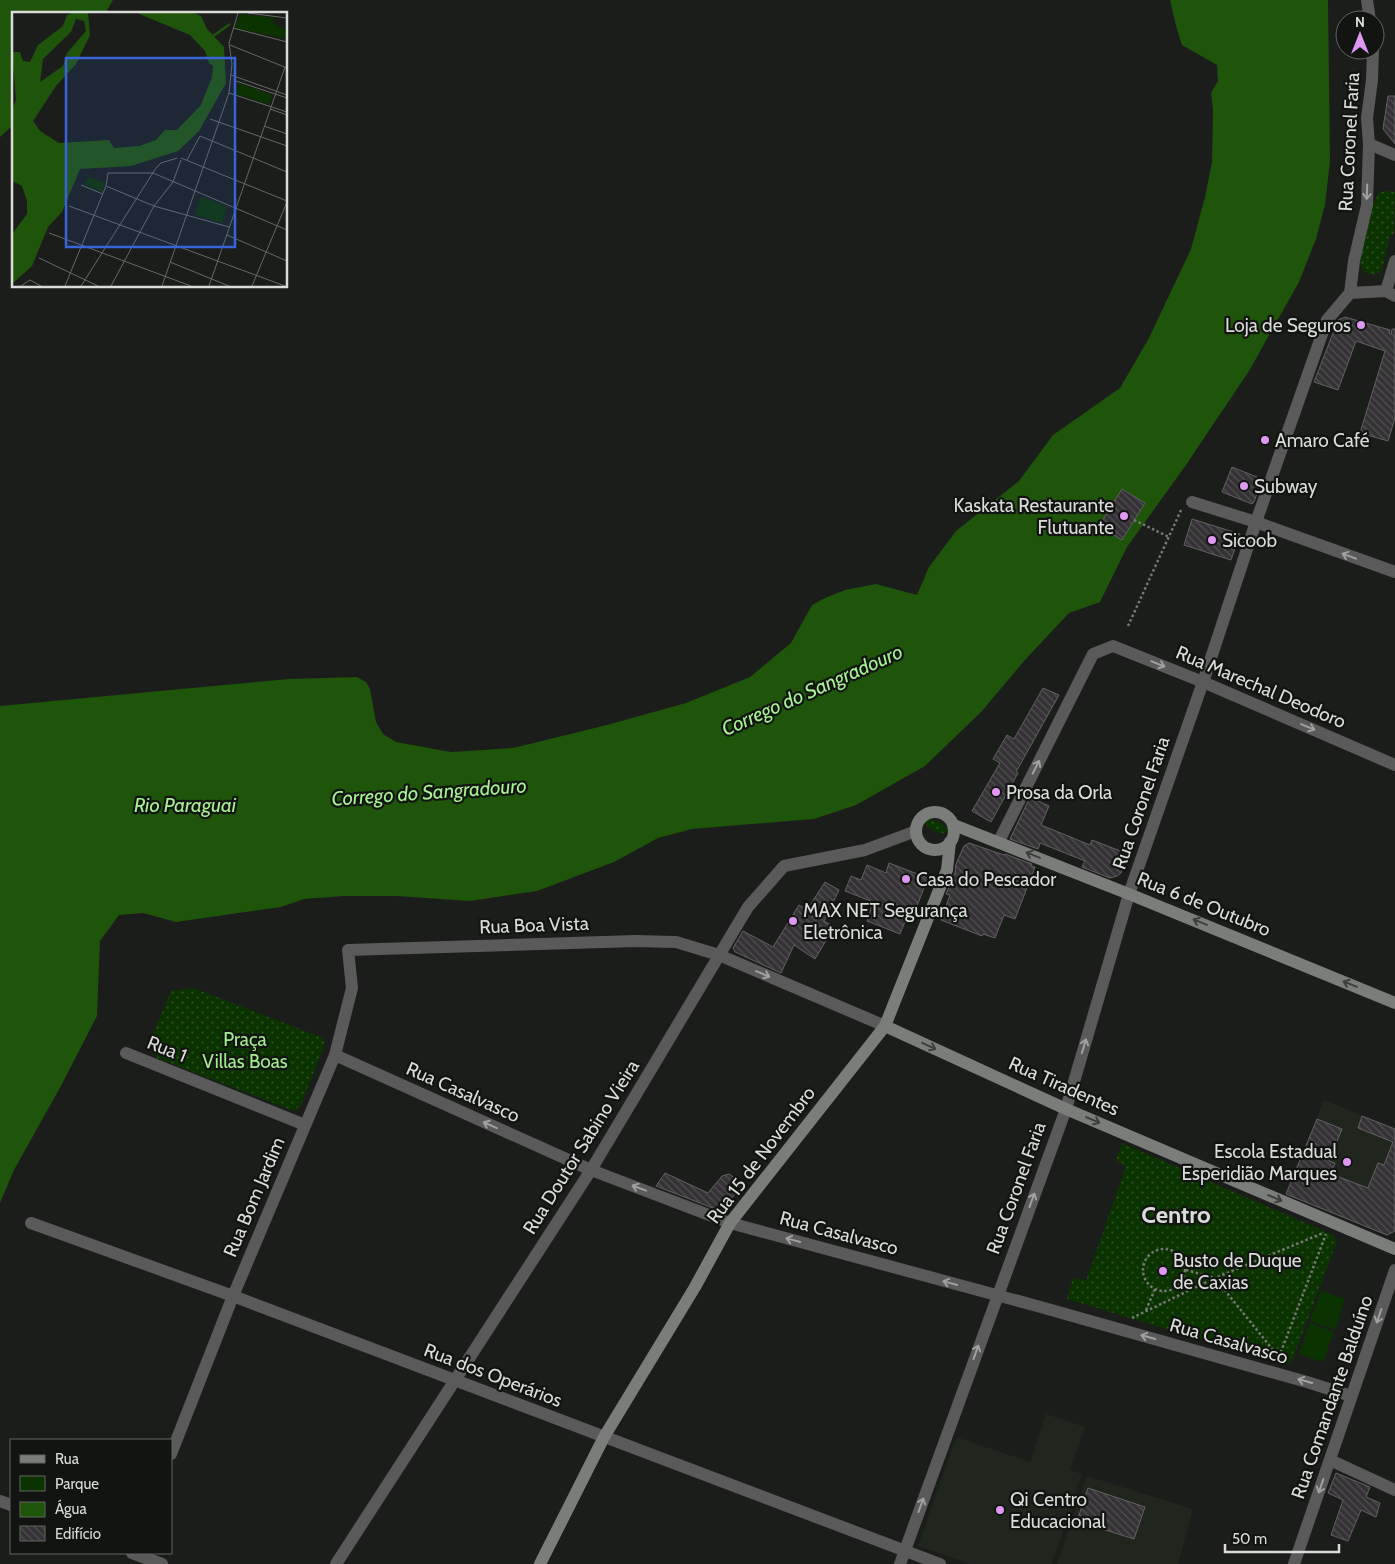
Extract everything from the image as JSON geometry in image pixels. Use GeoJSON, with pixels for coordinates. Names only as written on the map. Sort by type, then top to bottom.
{"type":"FeatureCollection","features":[{"type":"Feature","properties":{"kind":"street","name":"Rua Coronel Faria"},"geometry":{"type":"LineString","coordinates":[[900,1564],[1066,1108],[1129,894],[1327,320],[1350,293],[1354,261],[1367,205],[1369,144],[1367,118],[1373,60]]}},
{"type":"Feature","properties":{"kind":"street"},"geometry":{"type":"LineString","coordinates":[[1369,144],[1395,156]]}},
{"type":"Feature","properties":{"kind":"street"},"geometry":{"type":"LineString","coordinates":[[1350,293],[1390,293],[1395,261]]}},
{"type":"Feature","properties":{"kind":"street"},"geometry":{"type":"LineString","coordinates":[[1192,502],[1256,522],[1395,572]]}},
{"type":"Feature","properties":{"kind":"street","name":"Rua Marechal Deodoro"},"geometry":{"type":"LineString","coordinates":[[999,842],[1093,654],[1113,646],[1203,682],[1395,765]]}},
{"type":"Feature","properties":{"kind":"street"},"geometry":{"type":"LineString","coordinates":[[930,812],[942,813],[954,825],[954,837],[945,847],[939,849],[926,847],[921,843],[916,831],[921,819],[930,812]]}},
{"type":"Feature","properties":{"kind":"street","name":"Rua 6 de Outubro"},"geometry":{"type":"LineString","coordinates":[[954,825],[1129,894],[1395,1003]]}},
{"type":"Feature","properties":{"kind":"street","name":"Rua Doutor Sabino Vieira"},"geometry":{"type":"LineString","coordinates":[[336,1564],[591,1170],[748,907],[784,866],[865,850],[916,831]]}},
{"type":"Feature","properties":{"kind":"street","name":"Rua 15 de Novembro"},"geometry":{"type":"LineString","coordinates":[[540,1564],[604,1437],[730,1223],[885,1026],[947,870],[950,842]]}},
{"type":"Feature","properties":{"kind":"street","name":"Rua Boa Vista"},"geometry":{"type":"LineString","coordinates":[[348,950],[635,941],[676,942],[719,955]]}},
{"type":"Feature","properties":{"kind":"street","name":"Rua Bom Jardim"},"geometry":{"type":"LineString","coordinates":[[172,1451],[233,1296],[335,1055],[352,988],[348,950]]}},
{"type":"Feature","properties":{"kind":"street","name":"Rua Tiradentes"},"geometry":{"type":"LineString","coordinates":[[719,955],[885,1026],[1066,1108],[1395,1249]]}},
{"type":"Feature","properties":{"kind":"street","name":"Rua 1"},"geometry":{"type":"LineString","coordinates":[[126,1053],[305,1125]]}},
{"type":"Feature","properties":{"kind":"street","name":"Rua Casalvasco"},"geometry":{"type":"LineString","coordinates":[[335,1055],[591,1170],[730,1223],[997,1295],[1298,1379],[1351,1396]]}},
{"type":"Feature","properties":{"kind":"street","name":"Rua dos Operários"},"geometry":{"type":"LineString","coordinates":[[31,1223],[233,1296],[940,1564]]}},
{"type":"Feature","properties":{"kind":"street","name":"Rua Comandante Balduíno"},"geometry":{"type":"LineString","coordinates":[[1294,1564],[1395,1270]]}},
{"type":"Feature","properties":{"kind":"street"},"geometry":{"type":"LineString","coordinates":[[1330,1460],[1395,1490]]}},
{"type":"Feature","properties":{"kind":"street"},"geometry":{"type":"LineString","coordinates":[[135,1554],[162,1564]]}},
{"type":"Feature","properties":{"kind":"path"},"geometry":{"type":"LineString","coordinates":[[1128,626],[1184,503],[1192,502]]}},
{"type":"Feature","properties":{"kind":"path"},"geometry":{"type":"LineString","coordinates":[[1134,520],[1169,538]]}},
{"type":"Feature","properties":{"kind":"path"},"geometry":{"type":"LineString","coordinates":[[1130,1318],[1215,1278],[1326,1232],[1279,1357]]}},
{"type":"Feature","properties":{"kind":"path"},"geometry":{"type":"LineString","coordinates":[[1164,1248],[1171,1249],[1182,1257],[1186,1270],[1181,1283],[1176,1288],[1162,1291],[1149,1285],[1143,1272],[1143,1265],[1151,1253],[1157,1249],[1164,1248]]}},
{"type":"Feature","properties":{"kind":"path"},"geometry":{"type":"LineString","coordinates":[[1186,1270],[1215,1278],[1286,1365]]}},
{"type":"Feature","properties":{"kind":"path"},"geometry":{"type":"LineString","coordinates":[[1146,1311],[1155,1289]]}},
{"type":"Feature","properties":{"kind":"shaded area","name":"Escola Estadual Esperidião Marques"},"geometry":{"type":"Polygon","coordinates":[[[1324,1100],[1395,1129],[1395,1231],[1387,1235],[1286,1195],[1324,1100]]]}},
{"type":"Feature","properties":{"kind":"shaded area","name":"Qi Centro Educacional"},"geometry":{"type":"Polygon","coordinates":[[[1046,1414],[1085,1427],[1070,1470],[1082,1474],[1052,1564],[971,1564],[918,1546],[956,1437],[1030,1462],[1046,1414]]]}},
{"type":"Feature","properties":{"kind":"shaded area"},"geometry":{"type":"Polygon","coordinates":[[[1087,1476],[1193,1509],[1178,1564],[1057,1564],[1087,1476]]]}},
{"type":"Feature","properties":{"kind":"green space"},"geometry":{"type":"Polygon","coordinates":[[[1395,192],[1394,234],[1390,235],[1382,271],[1373,275],[1364,272],[1360,263],[1373,204],[1379,193],[1395,192]]]}},
{"type":"Feature","properties":{"kind":"green space"},"geometry":{"type":"Polygon","coordinates":[[[927,820],[941,823],[948,829],[947,833],[938,832],[930,828],[925,824],[927,820]]]}},
{"type":"Feature","properties":{"kind":"green space","name":"Praça Villas Boas"},"geometry":{"type":"Polygon","coordinates":[[[193,988],[321,1037],[325,1043],[301,1105],[294,1111],[157,1058],[148,1046],[171,991],[193,988]]]}},
{"type":"Feature","properties":{"kind":"green space"},"geometry":{"type":"Polygon","coordinates":[[[1122,1143],[1333,1235],[1337,1241],[1292,1361],[1286,1365],[1067,1299],[1073,1278],[1086,1281],[1126,1166],[1116,1160],[1122,1143]]]}},
{"type":"Feature","properties":{"kind":"green space"},"geometry":{"type":"Polygon","coordinates":[[[1321,1291],[1345,1299],[1335,1330],[1310,1321],[1321,1291]]]}},
{"type":"Feature","properties":{"kind":"green space"},"geometry":{"type":"Polygon","coordinates":[[[1310,1323],[1334,1332],[1323,1362],[1299,1354],[1310,1323]]]}},
{"type":"Feature","properties":{"kind":"water"},"geometry":{"type":"Polygon","coordinates":[[[0,0],[113,0],[106,12],[12,12],[12,126],[0,137],[0,0]]]}},
{"type":"Feature","properties":{"kind":"water","name":"Rio Paraguai"},"geometry":{"type":"Polygon","coordinates":[[[1170,0],[1328,0],[1330,161],[1325,205],[1316,239],[1299,282],[1249,371],[1186,465],[1127,547],[1100,602],[1069,613],[1024,661],[982,711],[925,766],[856,805],[814,819],[692,829],[658,838],[614,862],[537,891],[470,901],[396,896],[344,896],[304,899],[281,907],[176,922],[143,913],[119,915],[100,941],[97,1016],[14,1170],[0,1203],[0,706],[289,679],[357,677],[366,682],[370,689],[376,722],[383,734],[396,742],[451,752],[513,748],[686,703],[750,677],[791,643],[812,605],[845,590],[876,584],[917,595],[929,567],[956,531],[1019,481],[1053,435],[1120,388],[1149,338],[1191,249],[1212,162],[1213,110],[1211,93],[1218,81],[1217,65],[1182,45],[1170,0]]]}},
{"type":"Feature","properties":{"kind":"building"},"geometry":{"type":"Polygon","coordinates":[[[1388,96],[1395,96],[1395,144],[1383,129],[1388,96]]]}},
{"type":"Feature","properties":{"kind":"building"},"geometry":{"type":"Polygon","coordinates":[[[1345,317],[1390,330],[1389,333],[1391,334],[1392,329],[1395,329],[1395,418],[1388,441],[1360,433],[1385,351],[1356,341],[1338,390],[1314,382],[1338,320],[1345,317]]]}},
{"type":"Feature","properties":{"kind":"building","name":"Subway"},"geometry":{"type":"Polygon","coordinates":[[[1232,467],[1262,479],[1252,504],[1222,492],[1232,467]]]}},
{"type":"Feature","properties":{"kind":"building"},"geometry":{"type":"Polygon","coordinates":[[[1122,489],[1145,503],[1122,540],[1099,526],[1122,489]]]}},
{"type":"Feature","properties":{"kind":"building","name":"Sicoob"},"geometry":{"type":"Polygon","coordinates":[[[1192,519],[1240,534],[1231,560],[1184,545],[1192,519]]]}},
{"type":"Feature","properties":{"kind":"building","name":"Prosa da Orla"},"geometry":{"type":"Polygon","coordinates":[[[1043,688],[1059,695],[1016,772],[1018,773],[991,822],[972,811],[1000,763],[993,759],[1007,735],[1014,739],[1043,688]]]}},
{"type":"Feature","properties":{"kind":"building"},"geometry":{"type":"Polygon","coordinates":[[[1030,797],[1049,806],[1041,825],[1090,845],[1092,840],[1128,854],[1121,873],[1110,878],[1082,867],[1085,861],[1040,843],[1038,849],[1010,839],[1030,797]]]}},
{"type":"Feature","properties":{"kind":"building"},"geometry":{"type":"Polygon","coordinates":[[[969,843],[1005,854],[1032,864],[1031,866],[1035,867],[1015,919],[1004,915],[995,938],[983,934],[982,936],[941,920],[950,895],[946,894],[955,873],[956,864],[964,846],[969,843]]]}},
{"type":"Feature","properties":{"kind":"building"},"geometry":{"type":"Polygon","coordinates":[[[889,863],[928,878],[911,921],[906,919],[900,934],[867,921],[873,902],[845,891],[851,876],[861,880],[867,865],[886,873],[889,863]]]}},
{"type":"Feature","properties":{"kind":"building"},"geometry":{"type":"Polygon","coordinates":[[[825,882],[839,890],[824,921],[834,927],[815,959],[794,945],[781,973],[735,952],[733,948],[743,931],[773,947],[799,905],[807,910],[825,882]]]}},
{"type":"Feature","properties":{"kind":"building","name":"Escola Estadual Esperidião Marques"},"geometry":{"type":"Polygon","coordinates":[[[1362,1116],[1395,1129],[1395,1231],[1387,1235],[1286,1194],[1317,1119],[1342,1129],[1329,1161],[1335,1163],[1331,1174],[1368,1188],[1378,1163],[1384,1165],[1393,1142],[1358,1128],[1362,1116]]]}},
{"type":"Feature","properties":{"kind":"building"},"geometry":{"type":"Polygon","coordinates":[[[665,1173],[708,1193],[722,1176],[729,1174],[743,1184],[724,1208],[718,1210],[656,1186],[665,1173]]]}},
{"type":"Feature","properties":{"kind":"building"},"geometry":{"type":"Polygon","coordinates":[[[1336,1473],[1370,1487],[1366,1497],[1380,1503],[1376,1517],[1361,1510],[1348,1541],[1331,1535],[1343,1500],[1328,1493],[1336,1473]]]}},
{"type":"Feature","properties":{"kind":"building"},"geometry":{"type":"Polygon","coordinates":[[[1088,1488],[1145,1507],[1134,1539],[1077,1521],[1088,1488]]]}},
{"type":"Feature","properties":{"kind":"place","name":"Loja de Seguros"},"geometry":{"type":"Point","coordinates":[1361,325]}},
{"type":"Feature","properties":{"kind":"place","name":"Amaro Café"},"geometry":{"type":"Point","coordinates":[1265,440]}},
{"type":"Feature","properties":{"kind":"place","name":"Subway"},"geometry":{"type":"Point","coordinates":[1244,486]}},
{"type":"Feature","properties":{"kind":"place","name":"Kaskata Restaurante Flutuante"},"geometry":{"type":"Point","coordinates":[1124,516]}},
{"type":"Feature","properties":{"kind":"place","name":"Sicoob"},"geometry":{"type":"Point","coordinates":[1212,540]}},
{"type":"Feature","properties":{"kind":"place","name":"Prosa da Orla"},"geometry":{"type":"Point","coordinates":[996,792]}},
{"type":"Feature","properties":{"kind":"place","name":"Casa do Pescador"},"geometry":{"type":"Point","coordinates":[906,879]}},
{"type":"Feature","properties":{"kind":"place","name":"MAX NET Segurança Eletrônica"},"geometry":{"type":"Point","coordinates":[793,921]}},
{"type":"Feature","properties":{"kind":"place","name":"Escola Estadual Esperidião Marques"},"geometry":{"type":"Point","coordinates":[1347,1162]}},
{"type":"Feature","properties":{"kind":"place","name":"Busto de Duque de Caxias"},"geometry":{"type":"Point","coordinates":[1163,1271]}},
{"type":"Feature","properties":{"kind":"place","name":"Qi Centro Educacional"},"geometry":{"type":"Point","coordinates":[1000,1510]}},
{"type":"Feature","properties":{"kind":"district","name":"Centro"},"geometry":{"type":"Point","coordinates":[1176,1214]}},
{"type":"Feature","properties":{"kind":"water label","name":"Corrego do Sangradouro"},"geometry":{"type":"Point","coordinates":[812,690]}},
{"type":"Feature","properties":{"kind":"water label","name":"Corrego do Sangradouro"},"geometry":{"type":"Point","coordinates":[429,792]}}]}
